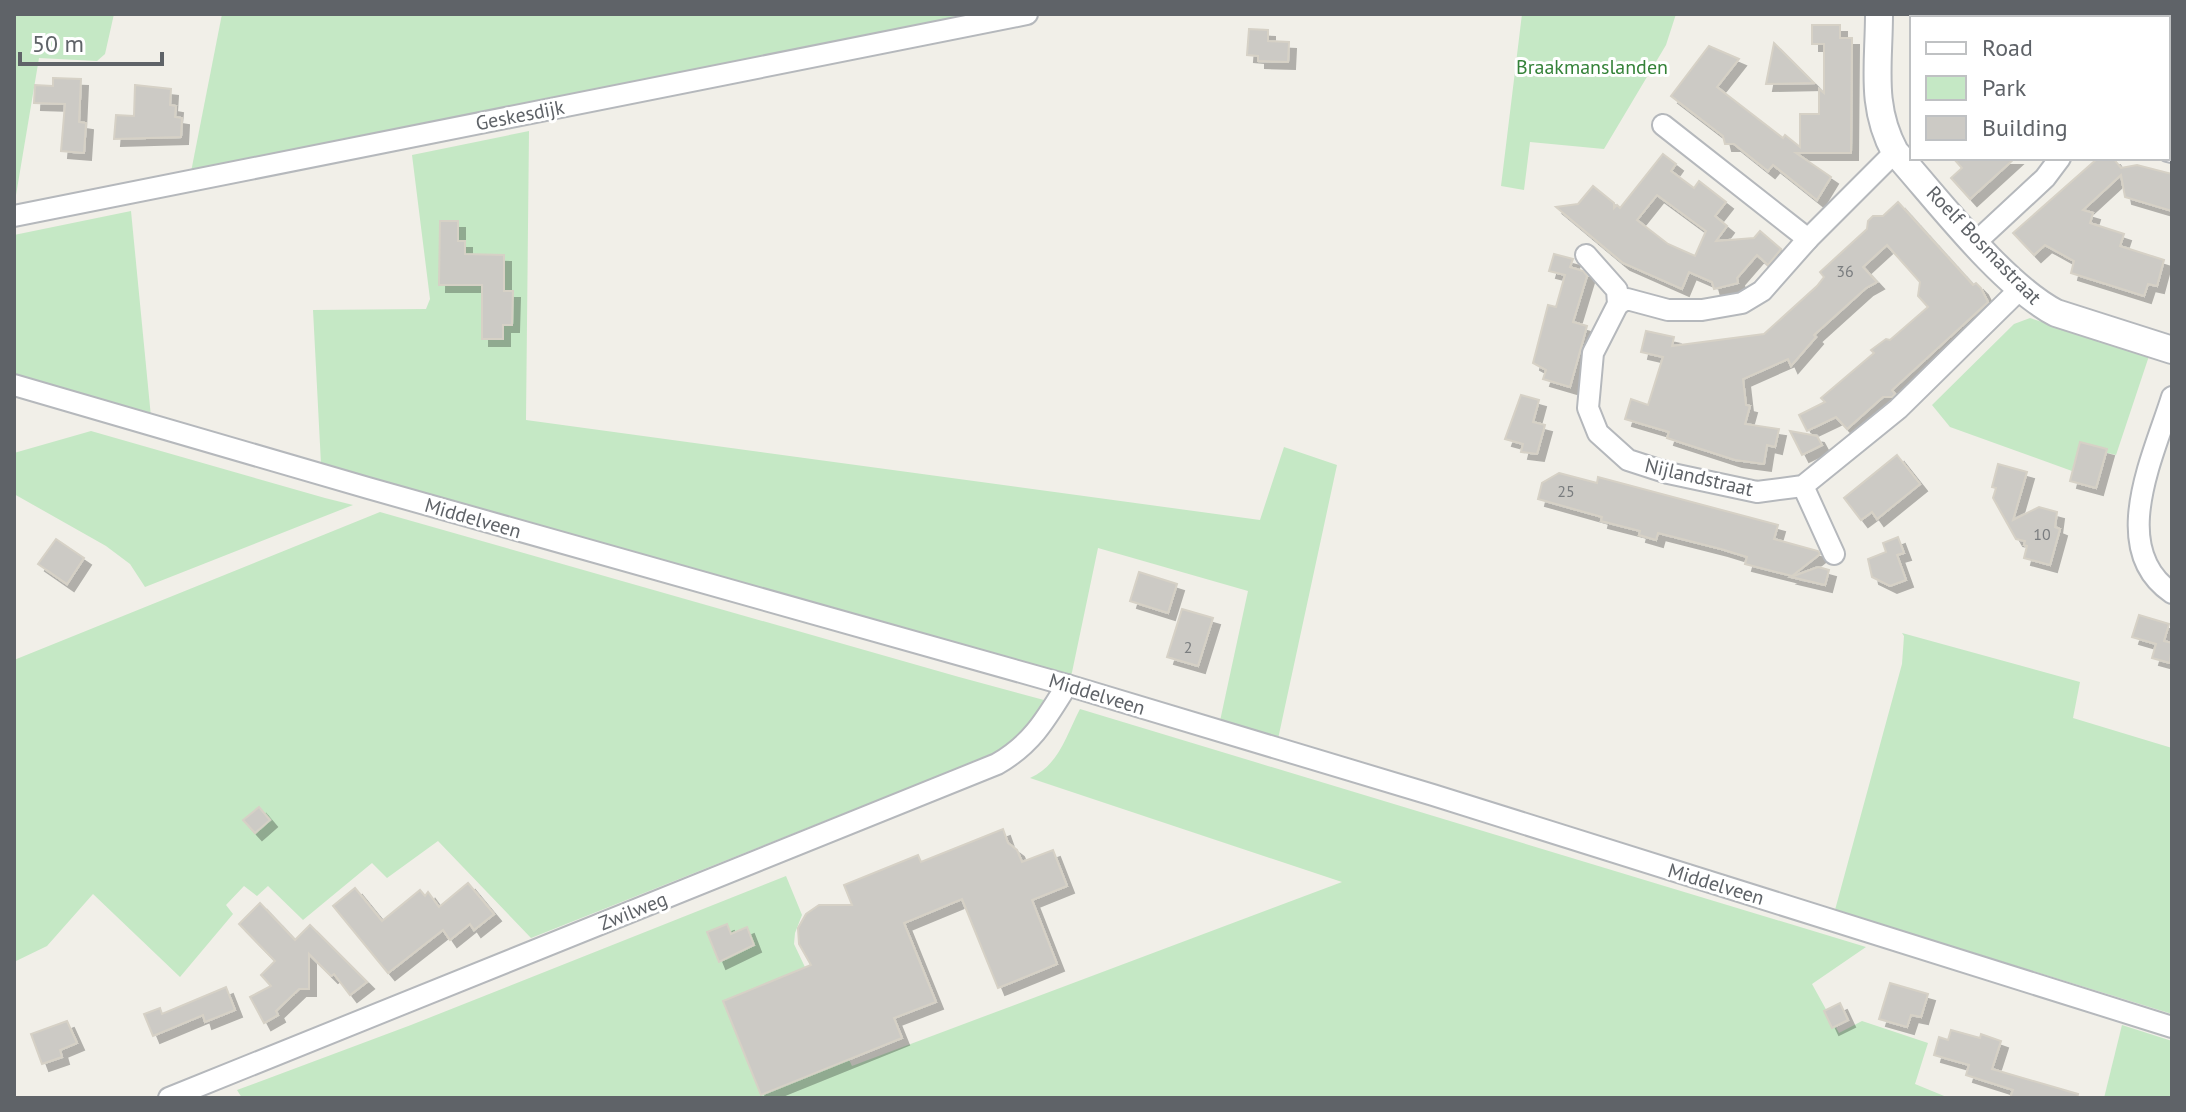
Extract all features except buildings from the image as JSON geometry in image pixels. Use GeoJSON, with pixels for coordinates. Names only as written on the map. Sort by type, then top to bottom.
{"type":"FeatureCollection","features":[{"type":"Feature","properties":{"kind":"street","name":"Geskesdijk"},"geometry":{"type":"LineString","coordinates":[[14,216],[1027,14]]}},
{"type":"Feature","properties":{"kind":"street","name":"Roelf Bosmastraat"},"geometry":{"type":"LineString","coordinates":[[1879,14],[1878,110],[1895,152],[1976,242],[2041,305],[2056,313],[2172,350]]}},
{"type":"Feature","properties":{"kind":"street"},"geometry":{"type":"LineString","coordinates":[[1663,125],[1808,239]]}},
{"type":"Feature","properties":{"kind":"street"},"geometry":{"type":"LineString","coordinates":[[1586,255],[1617,290],[1618,304],[1627,299],[1668,310],[1702,310],[1742,303],[1762,291],[1808,239],[1895,152]]}},
{"type":"Feature","properties":{"kind":"street"},"geometry":{"type":"LineString","coordinates":[[1976,242],[2045,178],[2058,160]]}},
{"type":"Feature","properties":{"kind":"street"},"geometry":{"type":"LineString","coordinates":[[1834,554],[1803,486],[1898,409],[2021,288]]}},
{"type":"Feature","properties":{"kind":"street","name":"Nijlandstraat"},"geometry":{"type":"LineString","coordinates":[[1618,304],[1593,353],[1588,408],[1598,433],[1628,460],[1668,473],[1757,492],[1803,486]]}},
{"type":"Feature","properties":{"kind":"street","name":"Middelveen"},"geometry":{"type":"LineString","coordinates":[[14,385],[1067,685],[1433,795],[2172,1027]]}},
{"type":"Feature","properties":{"kind":"street"},"geometry":{"type":"LineString","coordinates":[[2172,397],[2138,513],[2143,555],[2154,578],[2172,593]]}},
{"type":"Feature","properties":{"kind":"street","name":"Zwilweg"},"geometry":{"type":"LineString","coordinates":[[169,1098],[997,764],[1017,753],[1037,732],[1067,685]]}},
{"type":"Feature","properties":{"kind":"green space"},"geometry":{"type":"Polygon","coordinates":[[[14,14],[114,14],[105,54],[97,61],[39,58],[14,207],[14,14]]]}},
{"type":"Feature","properties":{"kind":"green space"},"geometry":{"type":"Polygon","coordinates":[[[222,14],[1009,14],[190,177],[222,14]]]}},
{"type":"Feature","properties":{"kind":"green space","name":"Braakmanslanden"},"geometry":{"type":"Polygon","coordinates":[[[1522,14],[1676,14],[1666,45],[1604,149],[1530,142],[1524,190],[1501,186],[1522,14]]]}},
{"type":"Feature","properties":{"kind":"green space"},"geometry":{"type":"Polygon","coordinates":[[[529,131],[526,420],[1260,520],[1284,447],[1337,465],[1278,739],[1220,721],[1248,591],[1098,548],[1071,677],[321,464],[313,310],[426,309],[430,299],[412,155],[529,131]]]}},
{"type":"Feature","properties":{"kind":"green space"},"geometry":{"type":"Polygon","coordinates":[[[131,211],[151,417],[14,379],[14,235],[131,211]]]}},
{"type":"Feature","properties":{"kind":"green space"},"geometry":{"type":"Polygon","coordinates":[[[2030,318],[2149,356],[2116,455],[2079,446],[2072,471],[1950,427],[1932,405],[2014,324],[2030,318]]]}},
{"type":"Feature","properties":{"kind":"green space"},"geometry":{"type":"Polygon","coordinates":[[[91,431],[353,505],[145,587],[130,564],[106,546],[14,494],[14,453],[91,431]]]}},
{"type":"Feature","properties":{"kind":"green space"},"geometry":{"type":"Polygon","coordinates":[[[380,512],[1044,700],[1030,731],[998,752],[531,938],[438,841],[387,878],[372,863],[303,920],[268,886],[257,896],[244,886],[226,905],[233,914],[180,977],[93,894],[47,946],[14,962],[14,660],[380,512]]]}},
{"type":"Feature","properties":{"kind":"green space"},"geometry":{"type":"Polygon","coordinates":[[[1902,633],[2080,682],[2073,718],[2172,748],[2172,1014],[1835,910],[1902,664],[1902,633]]]}},
{"type":"Feature","properties":{"kind":"green space"},"geometry":{"type":"Polygon","coordinates":[[[1080,709],[1866,947],[1812,984],[1839,1033],[1862,1021],[1928,1043],[1915,1084],[1949,1098],[242,1098],[237,1090],[411,1025],[786,876],[802,915],[794,944],[852,1066],[1342,882],[1030,778],[1055,758],[1080,709]]]}},
{"type":"Feature","properties":{"kind":"green space"},"geometry":{"type":"Polygon","coordinates":[[[2122,1025],[2172,1041],[2172,1098],[2104,1098],[2122,1025]]]}}]}
